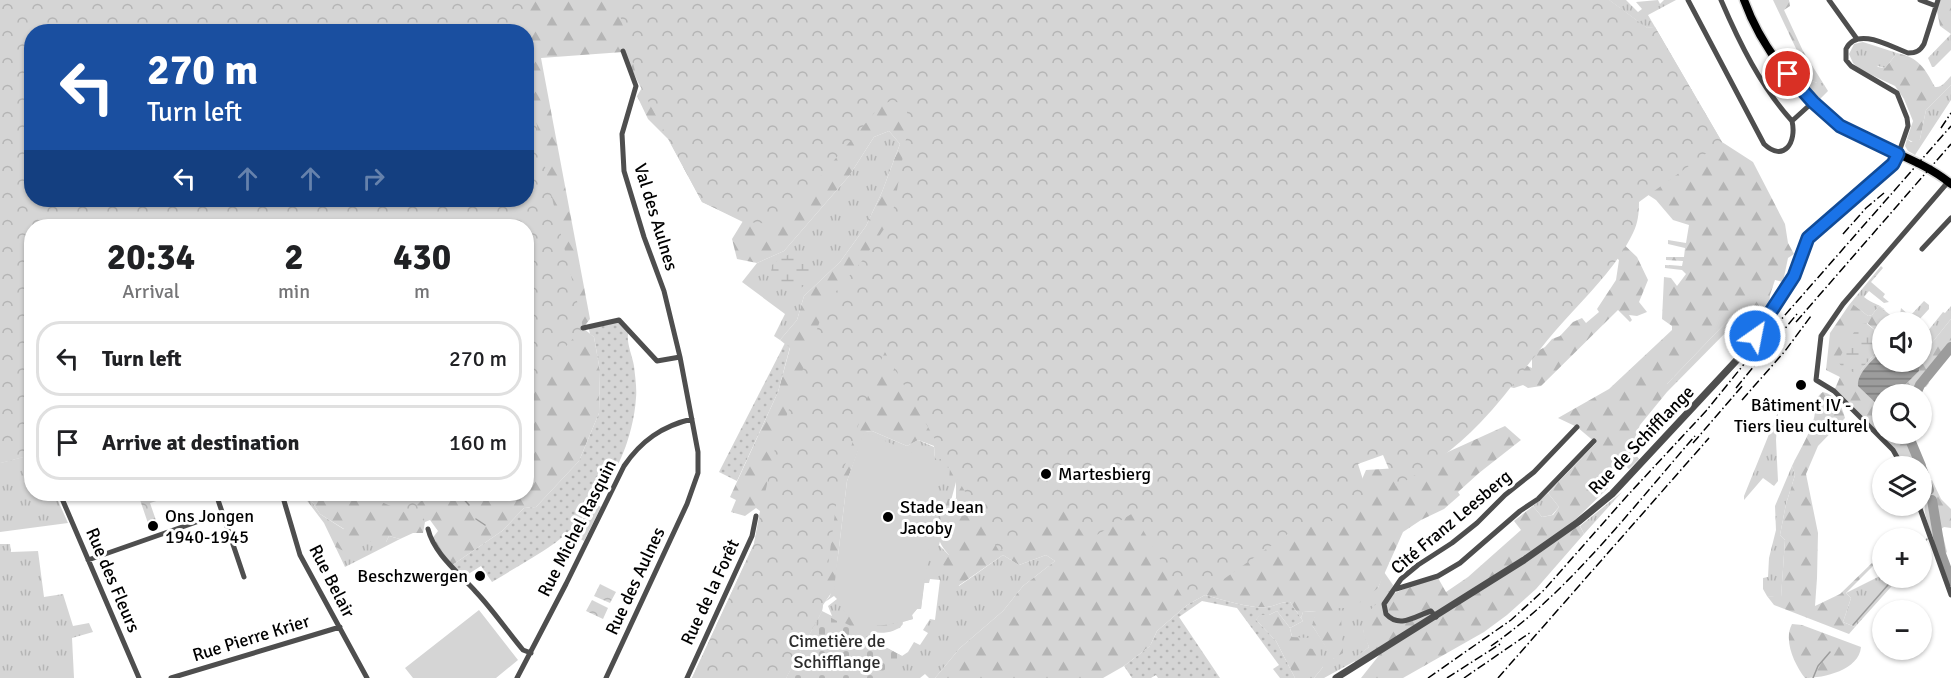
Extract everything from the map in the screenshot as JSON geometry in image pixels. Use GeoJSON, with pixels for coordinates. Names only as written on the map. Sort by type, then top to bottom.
{"type":"FeatureCollection","features":[{"type":"Feature","properties":{"kind":"main road"},"geometry":{"type":"LineString","coordinates":[[1743,0],[1765,46],[1813,102],[1840,126],[1949,180]]}},
{"type":"Feature","properties":{"kind":"street"},"geometry":{"type":"LineString","coordinates":[[1688,0],[1764,144],[1769,150],[1778,152],[1785,150],[1791,144],[1793,137],[1792,121],[1760,76],[1721,0]]}},
{"type":"Feature","properties":{"kind":"street"},"geometry":{"type":"LineString","coordinates":[[1829,0],[1857,39]]}},
{"type":"Feature","properties":{"kind":"street"},"geometry":{"type":"LineString","coordinates":[[1898,154],[1908,126],[1897,93],[1859,71],[1846,60],[1846,50],[1852,41],[1857,39],[1868,39],[1908,53],[1920,50],[1937,3],[1920,0]]}},
{"type":"Feature","properties":{"kind":"street","name":"Val des Aulnes"},"geometry":{"type":"LineString","coordinates":[[623,51],[636,86],[622,134],[624,171],[644,237],[664,291],[680,357],[698,462],[698,473],[690,495]]}},
{"type":"Feature","properties":{"kind":"street"},"geometry":{"type":"LineString","coordinates":[[1792,121],[1813,102]]}},
{"type":"Feature","properties":{"kind":"street","name":"Rue de Schifflange"},"geometry":{"type":"LineString","coordinates":[[1336,678],[1550,543],[1598,507],[1626,481],[1748,348],[1794,276],[1808,238],[1893,164],[1898,154]]}},
{"type":"Feature","properties":{"kind":"street"},"geometry":{"type":"LineString","coordinates":[[1896,456],[1834,391],[1816,380],[1821,336],[1844,304],[1949,180]]}},
{"type":"Feature","properties":{"kind":"street"},"geometry":{"type":"LineString","coordinates":[[1922,249],[1951,218]]}},
{"type":"Feature","properties":{"kind":"street"},"geometry":{"type":"LineString","coordinates":[[583,327],[619,320],[657,361],[680,357]]}},
{"type":"Feature","properties":{"kind":"street","name":"Rue Michel Rasquin"},"geometry":{"type":"LineString","coordinates":[[516,678],[531,653],[624,466],[643,442],[656,433],[692,419]]}},
{"type":"Feature","properties":{"kind":"street","name":"Cité Franz Leesberg"},"geometry":{"type":"LineString","coordinates":[[1436,617],[1431,611],[1405,621],[1390,618],[1383,604],[1401,579],[1477,523],[1505,495],[1534,472],[1577,427]]}},
{"type":"Feature","properties":{"kind":"street","name":"Cité Franz Leesberg"},"geometry":{"type":"LineString","coordinates":[[1396,589],[1438,576],[1460,563],[1520,511],[1538,499],[1594,441]]}},
{"type":"Feature","properties":{"kind":"street","name":"Rue des Aulnes"},"geometry":{"type":"LineString","coordinates":[[606,678],[690,495]]}},
{"type":"Feature","properties":{"kind":"street","name":"Rue des Fleurs"},"geometry":{"type":"LineString","coordinates":[[63,501],[139,678]]}},
{"type":"Feature","properties":{"kind":"street"},"geometry":{"type":"LineString","coordinates":[[218,501],[244,577]]}},
{"type":"Feature","properties":{"kind":"street","name":"Rue Belair"},"geometry":{"type":"LineString","coordinates":[[284,501],[300,555],[367,678]]}},
{"type":"Feature","properties":{"kind":"street"},"geometry":{"type":"LineString","coordinates":[[88,560],[222,513]]}},
{"type":"Feature","properties":{"kind":"street","name":"Rue de la Forêt"},"geometry":{"type":"LineString","coordinates":[[687,678],[752,536],[756,516]]}},
{"type":"Feature","properties":{"kind":"street"},"geometry":{"type":"LineString","coordinates":[[1923,516],[1951,595]]}},
{"type":"Feature","properties":{"kind":"street"},"geometry":{"type":"LineString","coordinates":[[428,529],[431,540],[462,578],[523,650],[531,653]]}},
{"type":"Feature","properties":{"kind":"street","name":"Rue Pierre Krier"},"geometry":{"type":"LineString","coordinates":[[171,678],[339,627]]}},
{"type":"Feature","properties":{"kind":"green space"},"geometry":{"type":"Polygon","coordinates":[[[0,0],[916,0],[1356,493],[1366,470],[1415,467],[1505,426],[1521,440],[1479,473],[1458,492],[1460,495],[1444,509],[1403,532],[1378,588],[1353,608],[1337,608],[1341,616],[1343,653],[1333,659],[1312,625],[1316,611],[1303,612],[1301,618],[1290,602],[1253,607],[1205,595],[1187,605],[1157,631],[1150,646],[1124,666],[1103,678],[935,678],[960,648],[1003,611],[1023,586],[1055,561],[1046,555],[1019,565],[1003,555],[958,586],[951,582],[943,564],[949,555],[939,540],[938,534],[948,499],[956,498],[956,482],[949,481],[950,468],[942,466],[941,459],[935,460],[934,446],[918,440],[907,446],[872,431],[865,432],[847,481],[834,589],[823,605],[822,611],[786,678],[692,678],[754,544],[760,511],[756,508],[745,516],[731,512],[736,500],[730,497],[778,392],[790,348],[780,340],[797,320],[804,296],[840,262],[866,226],[900,144],[889,131],[874,137],[849,176],[784,251],[757,263],[737,259],[732,239],[743,221],[702,202],[668,139],[648,119],[637,96],[643,86],[638,82],[623,52],[541,58],[590,319],[583,328],[594,337],[600,371],[599,413],[579,461],[536,507],[524,508],[502,531],[451,566],[431,540],[438,531],[430,520],[425,522],[423,533],[413,533],[400,539],[389,536],[386,542],[368,542],[347,553],[336,547],[335,536],[344,529],[320,514],[312,501],[534,501],[534,219],[526,219],[526,207],[534,207],[534,24],[24,24],[24,207],[126,207],[288,219],[24,219],[24,457],[0,463],[0,0]]]}},
{"type":"Feature","properties":{"kind":"green space"},"geometry":{"type":"Polygon","coordinates":[[[0,0],[527,0],[526,24],[24,24],[24,207],[534,207],[534,107],[549,186],[583,328],[534,380],[534,219],[24,219],[24,457],[0,463],[0,0]]]}},
{"type":"Feature","properties":{"kind":"green space"},"geometry":{"type":"Polygon","coordinates":[[[616,0],[1609,0],[1647,28],[1655,27],[1722,142],[1639,202],[1635,229],[1617,259],[1598,284],[1546,341],[1490,412],[1451,450],[1396,486],[1383,455],[1358,464],[1370,502],[1332,521],[1289,533],[1187,605],[1133,513],[1087,541],[1067,509],[999,551],[885,352],[878,366],[839,483],[822,611],[786,678],[692,678],[754,544],[774,452],[822,315],[833,295],[862,261],[884,229],[894,207],[909,122],[907,112],[901,103],[891,101],[881,105],[780,224],[743,222],[702,202],[638,82],[616,0]]]}},
{"type":"Feature","properties":{"kind":"green space"},"geometry":{"type":"Polygon","coordinates":[[[1609,0],[1626,0],[1638,12],[1642,9],[1636,2],[1658,0],[1660,4],[1664,0],[1676,0],[1648,15],[1655,27],[1647,28],[1609,0]]]}},
{"type":"Feature","properties":{"kind":"green space"},"geometry":{"type":"Polygon","coordinates":[[[1609,0],[1647,28],[1655,27],[1722,142],[1753,162],[1785,224],[1788,243],[1794,254],[1788,258],[1783,282],[1775,280],[1770,295],[1768,317],[1756,336],[1735,313],[1667,384],[1667,392],[1640,425],[1631,448],[1639,459],[1629,469],[1619,460],[1608,483],[1608,488],[1576,519],[1584,534],[1536,589],[1484,632],[1403,678],[1361,678],[1384,649],[1357,665],[1353,659],[1369,647],[1363,629],[1372,609],[1392,594],[1438,578],[1446,592],[1468,577],[1521,530],[1514,521],[1533,506],[1542,517],[1553,515],[1559,507],[1548,493],[1596,443],[1577,427],[1558,418],[1609,389],[1672,330],[1672,326],[1662,319],[1664,277],[1671,278],[1677,286],[1686,274],[1682,270],[1665,268],[1665,265],[1682,266],[1683,261],[1666,260],[1666,257],[1684,257],[1685,248],[1668,244],[1668,240],[1686,243],[1689,225],[1673,220],[1656,200],[1636,187],[1609,0]]]}},
{"type":"Feature","properties":{"kind":"green space"},"geometry":{"type":"Polygon","coordinates":[[[1773,0],[1789,0],[1790,6],[1784,10],[1803,51],[1823,83],[1805,78],[1800,57],[1773,0]]]}},
{"type":"Feature","properties":{"kind":"green space"},"geometry":{"type":"Polygon","coordinates":[[[1938,0],[1951,0],[1951,34],[1940,26],[1936,6],[1938,0]]]}},
{"type":"Feature","properties":{"kind":"green space"},"geometry":{"type":"Polygon","coordinates":[[[1951,34],[1951,50],[1932,67],[1928,58],[1951,34]]]}},
{"type":"Feature","properties":{"kind":"green space"},"geometry":{"type":"Polygon","coordinates":[[[1863,42],[1897,53],[1885,68],[1859,61],[1859,69],[1849,54],[1854,44],[1863,42]]]}},
{"type":"Feature","properties":{"kind":"green space"},"geometry":{"type":"Polygon","coordinates":[[[1897,53],[1920,64],[1935,87],[1942,85],[1951,76],[1951,85],[1926,110],[1920,139],[1915,143],[1907,139],[1913,121],[1904,99],[1895,86],[1859,69],[1859,60],[1874,61],[1878,67],[1885,68],[1897,53]]]}},
{"type":"Feature","properties":{"kind":"green space"},"geometry":{"type":"Polygon","coordinates":[[[1805,78],[1823,83],[1828,91],[1818,101],[1800,81],[1805,78]]]}},
{"type":"Feature","properties":{"kind":"green space"},"geometry":{"type":"Polygon","coordinates":[[[1951,85],[1951,100],[1915,155],[1908,151],[1905,146],[1907,139],[1911,142],[1920,139],[1926,110],[1951,85]]]}},
{"type":"Feature","properties":{"kind":"green space"},"geometry":{"type":"Polygon","coordinates":[[[889,131],[900,144],[866,226],[840,262],[804,296],[797,320],[780,340],[774,336],[785,314],[742,282],[757,263],[784,251],[849,176],[874,137],[889,131]]]}},
{"type":"Feature","properties":{"kind":"green space"},"geometry":{"type":"Polygon","coordinates":[[[1616,237],[1637,257],[1648,280],[1639,302],[1647,312],[1637,316],[1629,315],[1632,320],[1630,322],[1618,310],[1541,386],[1528,388],[1523,385],[1514,388],[1498,384],[1525,365],[1532,368],[1532,354],[1545,347],[1552,339],[1560,336],[1573,322],[1582,318],[1586,323],[1599,312],[1597,309],[1616,280],[1619,260],[1612,254],[1616,237]]]}},
{"type":"Feature","properties":{"kind":"green space"},"geometry":{"type":"Polygon","coordinates":[[[790,254],[802,256],[810,263],[806,284],[797,290],[776,285],[771,273],[772,265],[790,254]]]}},
{"type":"Feature","properties":{"kind":"green space"},"geometry":{"type":"Polygon","coordinates":[[[1881,266],[1883,268],[1871,282],[1885,294],[1883,297],[1889,302],[1884,303],[1869,291],[1864,297],[1881,306],[1886,311],[1879,306],[1872,312],[1872,315],[1868,316],[1854,305],[1849,305],[1881,266]]]}},
{"type":"Feature","properties":{"kind":"green space"},"geometry":{"type":"Polygon","coordinates":[[[1924,301],[1929,305],[1926,312],[1914,312],[1924,301]]]}},
{"type":"Feature","properties":{"kind":"green space"},"geometry":{"type":"Polygon","coordinates":[[[1849,305],[1854,305],[1868,316],[1872,315],[1872,327],[1867,323],[1860,371],[1872,357],[1872,362],[1861,375],[1872,393],[1872,430],[1834,391],[1840,377],[1826,370],[1830,333],[1849,305]]]}},
{"type":"Feature","properties":{"kind":"green space"},"geometry":{"type":"Polygon","coordinates":[[[1879,306],[1886,312],[1874,312],[1879,306]]]}},
{"type":"Feature","properties":{"kind":"green space"},"geometry":{"type":"Polygon","coordinates":[[[1951,306],[1951,319],[1932,343],[1932,326],[1943,312],[1945,313],[1951,306]]]}},
{"type":"Feature","properties":{"kind":"green space"},"geometry":{"type":"Polygon","coordinates":[[[1735,313],[1740,318],[1667,392],[1667,384],[1735,313]]]}},
{"type":"Feature","properties":{"kind":"green space"},"geometry":{"type":"Polygon","coordinates":[[[1951,319],[1951,347],[1932,370],[1932,343],[1951,319]]]}},
{"type":"Feature","properties":{"kind":"green space"},"geometry":{"type":"Polygon","coordinates":[[[619,320],[629,330],[628,343],[634,366],[636,394],[628,440],[610,479],[586,514],[555,543],[492,582],[481,566],[462,578],[451,566],[502,531],[524,508],[536,507],[579,461],[599,413],[600,371],[594,337],[590,334],[588,325],[619,320]]]}},
{"type":"Feature","properties":{"kind":"green space"},"geometry":{"type":"Polygon","coordinates":[[[1866,323],[1872,328],[1872,357],[1860,371],[1855,373],[1842,367],[1839,363],[1858,325],[1866,323]]]}},
{"type":"Feature","properties":{"kind":"green space"},"geometry":{"type":"Polygon","coordinates":[[[785,343],[790,347],[778,392],[737,481],[719,472],[785,343]]]}},
{"type":"Feature","properties":{"kind":"green space"},"geometry":{"type":"Polygon","coordinates":[[[1918,372],[1930,372],[1925,378],[1928,384],[1906,384],[1918,372]]]}},
{"type":"Feature","properties":{"kind":"green space"},"geometry":{"type":"Polygon","coordinates":[[[1823,392],[1832,396],[1838,402],[1845,418],[1818,446],[1806,474],[1818,533],[1815,606],[1840,594],[1872,563],[1872,567],[1846,593],[1851,598],[1843,622],[1855,627],[1849,634],[1774,605],[1767,596],[1781,597],[1785,540],[1780,535],[1795,475],[1792,466],[1812,424],[1817,398],[1823,392]]]}},
{"type":"Feature","properties":{"kind":"green space"},"geometry":{"type":"Polygon","coordinates":[[[1778,412],[1776,440],[1778,481],[1774,486],[1763,478],[1744,500],[1744,496],[1778,412]]]}},
{"type":"Feature","properties":{"kind":"green space"},"geometry":{"type":"Polygon","coordinates":[[[872,431],[907,446],[918,440],[934,447],[935,459],[941,459],[950,468],[956,482],[939,545],[949,555],[959,586],[1003,555],[1019,565],[1046,555],[1055,561],[1023,586],[1003,611],[960,648],[935,678],[929,678],[925,674],[920,678],[786,678],[822,611],[832,616],[828,606],[837,599],[834,596],[825,602],[830,596],[864,432],[872,431]],[[930,579],[929,583],[924,583],[921,609],[917,609],[912,615],[913,619],[903,622],[900,628],[877,632],[872,640],[902,656],[908,652],[914,642],[920,645],[928,633],[923,630],[930,619],[935,620],[940,580],[930,579]]]}},
{"type":"Feature","properties":{"kind":"green space","name":"Stade Jean Jacoby"},"geometry":{"type":"Polygon","coordinates":[[[864,432],[932,461],[930,503],[935,504],[921,609],[917,609],[912,615],[913,619],[875,626],[864,624],[846,614],[834,589],[847,481],[864,432]]]}},
{"type":"Feature","properties":{"kind":"green space"},"geometry":{"type":"Polygon","coordinates":[[[1885,444],[1912,444],[1917,456],[1897,456],[1885,444]]]}},
{"type":"Feature","properties":{"kind":"green space"},"geometry":{"type":"Polygon","coordinates":[[[24,457],[24,501],[58,501],[68,523],[0,532],[0,463],[24,457]]]}},
{"type":"Feature","properties":{"kind":"green space"},"geometry":{"type":"Polygon","coordinates":[[[1792,466],[1795,475],[1780,535],[1785,540],[1781,598],[1767,596],[1763,589],[1763,578],[1768,577],[1769,558],[1776,530],[1775,506],[1792,466]]]}},
{"type":"Feature","properties":{"kind":"green space"},"geometry":{"type":"Polygon","coordinates":[[[1932,480],[1941,499],[1951,509],[1951,528],[1944,527],[1937,532],[1943,536],[1947,552],[1945,554],[1941,554],[1926,516],[1932,516],[1932,480]]]}},
{"type":"Feature","properties":{"kind":"green space"},"geometry":{"type":"Polygon","coordinates":[[[1622,492],[1584,534],[1580,526],[1622,492]]]}},
{"type":"Feature","properties":{"kind":"green space"},"geometry":{"type":"Polygon","coordinates":[[[1548,493],[1559,507],[1552,515],[1542,517],[1533,506],[1548,493]]]}},
{"type":"Feature","properties":{"kind":"green space"},"geometry":{"type":"Polygon","coordinates":[[[140,501],[156,501],[150,503],[159,529],[151,532],[140,501]]]}},
{"type":"Feature","properties":{"kind":"green space"},"geometry":{"type":"Polygon","coordinates":[[[307,501],[312,501],[320,514],[368,542],[386,542],[389,536],[400,539],[345,567],[324,523],[307,501]]]}},
{"type":"Feature","properties":{"kind":"green space"},"geometry":{"type":"Polygon","coordinates":[[[379,501],[421,501],[417,505],[425,521],[379,501]]]}},
{"type":"Feature","properties":{"kind":"green space"},"geometry":{"type":"Polygon","coordinates":[[[596,504],[601,507],[584,541],[570,533],[596,504]]]}},
{"type":"Feature","properties":{"kind":"green space"},"geometry":{"type":"Polygon","coordinates":[[[0,544],[10,544],[11,552],[38,551],[44,597],[63,594],[73,626],[89,623],[93,632],[72,638],[74,678],[0,678],[0,544]]]}},
{"type":"Feature","properties":{"kind":"green space"},"geometry":{"type":"Polygon","coordinates":[[[1384,572],[1393,585],[1390,594],[1363,630],[1369,647],[1354,659],[1355,661],[1324,678],[1314,678],[1323,667],[1306,648],[1292,637],[1290,628],[1303,621],[1301,618],[1303,612],[1317,611],[1312,625],[1334,659],[1336,608],[1378,588],[1384,572]]]}},
{"type":"Feature","properties":{"kind":"green space"},"geometry":{"type":"Polygon","coordinates":[[[1872,580],[1872,588],[1890,588],[1879,600],[1872,600],[1872,608],[1855,627],[1843,622],[1851,598],[1846,593],[1872,580]]]}},
{"type":"Feature","properties":{"kind":"green space"},"geometry":{"type":"Polygon","coordinates":[[[600,584],[616,592],[610,603],[594,596],[600,584]]]}},
{"type":"Feature","properties":{"kind":"green space"},"geometry":{"type":"Polygon","coordinates":[[[1205,595],[1253,607],[1290,602],[1303,621],[1290,628],[1277,611],[1269,615],[1260,615],[1256,620],[1276,641],[1295,678],[1280,678],[1273,669],[1279,665],[1237,608],[1202,601],[1179,617],[1220,678],[1158,678],[1156,675],[1151,678],[1132,678],[1124,666],[1150,646],[1157,631],[1187,605],[1205,595]]]}},
{"type":"Feature","properties":{"kind":"green space"},"geometry":{"type":"Polygon","coordinates":[[[592,600],[608,608],[603,619],[586,611],[592,600]]]}},
{"type":"Feature","properties":{"kind":"green space"},"geometry":{"type":"Polygon","coordinates":[[[479,610],[518,660],[496,678],[413,678],[405,668],[479,610]]]}},
{"type":"Feature","properties":{"kind":"green space"},"geometry":{"type":"Polygon","coordinates":[[[844,611],[850,617],[863,623],[879,625],[902,622],[903,624],[890,632],[866,631],[843,622],[841,617],[844,611]]]}},
{"type":"Feature","properties":{"kind":"green space"},"geometry":{"type":"Polygon","coordinates":[[[1277,611],[1290,628],[1292,637],[1309,638],[1311,641],[1306,648],[1320,650],[1323,667],[1314,678],[1295,678],[1276,641],[1256,620],[1260,614],[1269,615],[1277,611]]]}},
{"type":"Feature","properties":{"kind":"green space","name":"Cimetière de Schifflange"},"geometry":{"type":"Polygon","coordinates":[[[824,614],[902,656],[874,678],[789,678],[824,614]]]}},
{"type":"Feature","properties":{"kind":"green space"},"geometry":{"type":"Polygon","coordinates":[[[1792,624],[1802,625],[1861,647],[1859,655],[1854,662],[1839,671],[1805,678],[1791,652],[1789,638],[1792,624]]]}},
{"type":"Feature","properties":{"kind":"shaded area"},"geometry":{"type":"Polygon","coordinates":[[[1872,361],[1872,372],[1918,372],[1906,384],[1872,384],[1872,399],[1858,386],[1863,371],[1872,361]]]}},
{"type":"Feature","properties":{"kind":"waterway"},"geometry":{"type":"LineString","coordinates":[[1921,384],[1951,347]]}},
{"type":"Feature","properties":{"kind":"waterway"},"geometry":{"type":"LineString","coordinates":[[1912,444],[1917,456]]}},
{"type":"Feature","properties":{"kind":"waterway"},"geometry":{"type":"LineString","coordinates":[[1932,500],[1941,554],[1951,581]]}},
{"type":"Feature","properties":{"kind":"waterway"},"geometry":{"type":"LineString","coordinates":[[465,501],[469,505]]}},
{"type":"Feature","properties":{"kind":"waterway"},"geometry":{"type":"LineString","coordinates":[[476,519],[485,525]]}},
{"type":"Feature","properties":{"kind":"waterway"},"geometry":{"type":"LineString","coordinates":[[1853,625],[1885,588]]}},
{"type":"Feature","properties":{"kind":"waterway"},"geometry":{"type":"LineString","coordinates":[[1813,678],[1818,666],[1830,652]]}},
{"type":"Feature","properties":{"kind":"railway"},"geometry":{"type":"LineString","coordinates":[[1941,128],[1951,113]]}},
{"type":"Feature","properties":{"kind":"railway"},"geometry":{"type":"LineString","coordinates":[[1428,678],[1511,620],[1544,590],[1706,411],[1771,331],[1951,126]]}},
{"type":"Feature","properties":{"kind":"railway"},"geometry":{"type":"LineString","coordinates":[[1796,322],[1951,144]]}},
{"type":"Feature","properties":{"kind":"railway"},"geometry":{"type":"LineString","coordinates":[[1843,234],[1866,208],[1884,193]]}},
{"type":"Feature","properties":{"kind":"railway"},"geometry":{"type":"LineString","coordinates":[[1736,388],[1797,314]]}},
{"type":"Feature","properties":{"kind":"railway"},"geometry":{"type":"LineString","coordinates":[[1742,400],[1785,351],[1811,316]]}},
{"type":"Feature","properties":{"kind":"railway"},"geometry":{"type":"LineString","coordinates":[[1693,443],[1744,384]]}},
{"type":"Feature","properties":{"kind":"railway"},"geometry":{"type":"LineString","coordinates":[[1491,646],[1547,601],[1573,575],[1695,436]]}},
{"type":"Feature","properties":{"kind":"railway"},"geometry":{"type":"LineString","coordinates":[[1498,678],[1709,438]]}},
{"type":"Feature","properties":{"kind":"railway"},"geometry":{"type":"LineString","coordinates":[[1464,678],[1531,632]]}},
{"type":"Feature","properties":{"kind":"railway"},"geometry":{"type":"LineString","coordinates":[[1447,678],[1500,644]]}},
{"type":"Feature","properties":{"kind":"place","name":"Bâtiment IV - Tiers lieu culturel"},"geometry":{"type":"Point","coordinates":[1801,385]}},
{"type":"Feature","properties":{"kind":"place","name":"Martesbierg"},"geometry":{"type":"Point","coordinates":[1046,474]}},
{"type":"Feature","properties":{"kind":"place","name":"Stade Jean Jacoby"},"geometry":{"type":"Point","coordinates":[888,517]}},
{"type":"Feature","properties":{"kind":"place","name":"Ons Jongen 1940-1945"},"geometry":{"type":"Point","coordinates":[153,526]}},
{"type":"Feature","properties":{"kind":"place","name":"Beschzwergen"},"geometry":{"type":"Point","coordinates":[480,576]}},
{"type":"Feature","properties":{"kind":"route"},"geometry":{"type":"LineString","coordinates":[[1755,336],[1794,276],[1808,238],[1893,164],[1898,154],[1840,126],[1813,102],[1788,74]]}}]}
